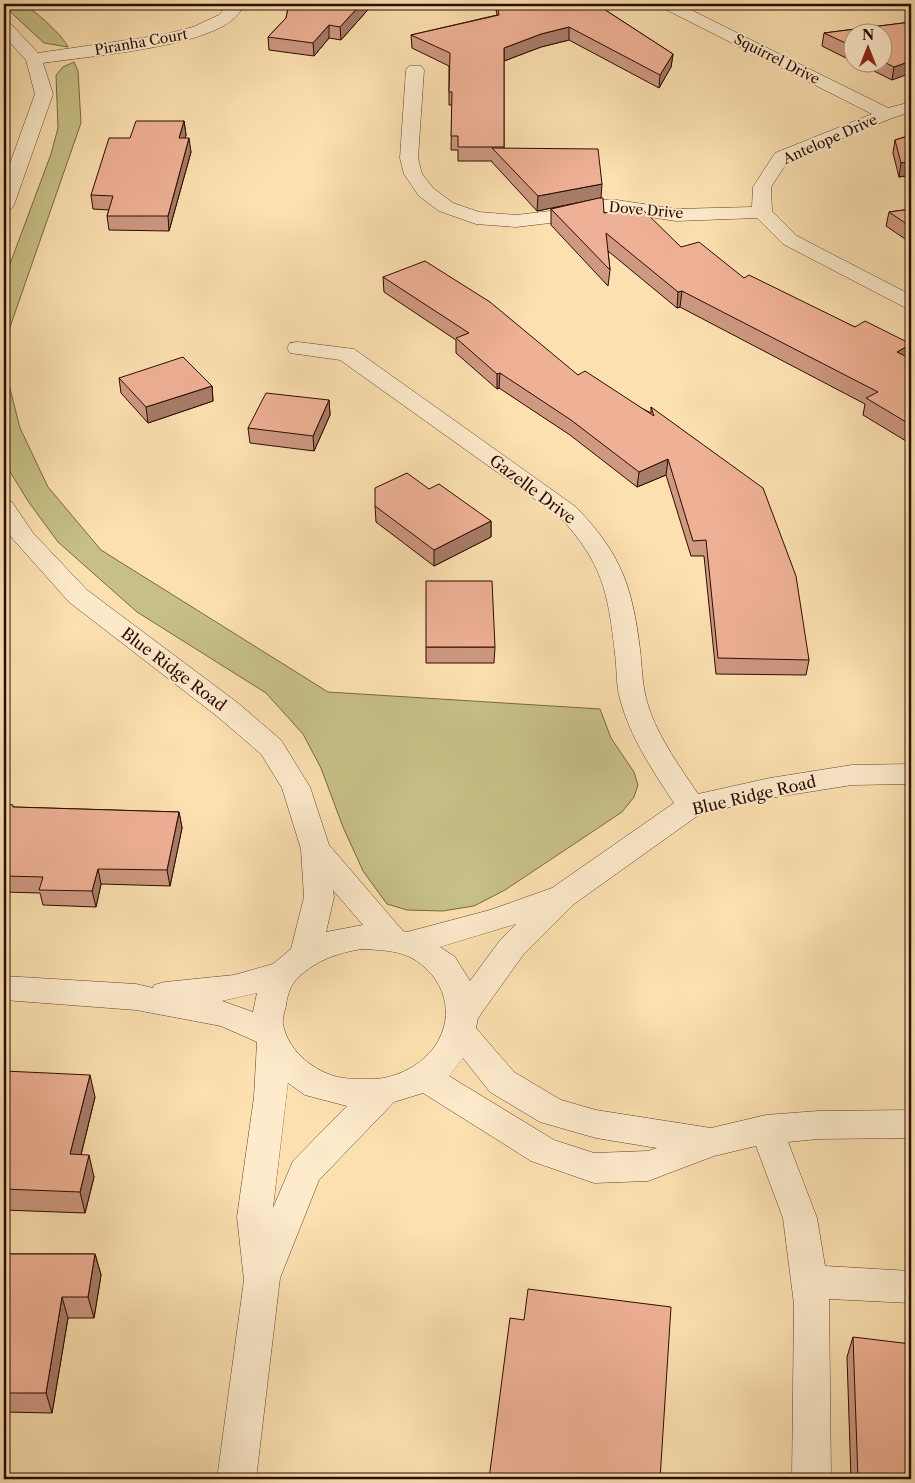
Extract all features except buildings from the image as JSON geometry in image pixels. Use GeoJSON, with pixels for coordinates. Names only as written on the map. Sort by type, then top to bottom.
{"type":"FeatureCollection","features":[{"type":"Feature","properties":{"kind":"street","name":"Piranha Court"},"geometry":{"type":"LineString","coordinates":[[34,59],[162,40],[199,31],[224,18],[238,4]]}},
{"type":"Feature","properties":{"kind":"street","name":"Squirrel Drive"},"geometry":{"type":"LineString","coordinates":[[667,4],[886,114]]}},
{"type":"Feature","properties":{"kind":"street"},"geometry":{"type":"LineString","coordinates":[[4,26],[34,59],[44,94],[4,205]]}},
{"type":"Feature","properties":{"kind":"street","name":"Dove Drive"},"geometry":{"type":"LineString","coordinates":[[415,70],[409,158],[413,174],[426,192],[446,207],[476,218],[516,221],[550,217],[598,206],[616,206],[676,215],[762,212]]}},
{"type":"Feature","properties":{"kind":"street","name":"Antelope Drive"},"geometry":{"type":"LineString","coordinates":[[762,212],[762,187],[781,157],[886,114],[911,107]]}},
{"type":"Feature","properties":{"kind":"street"},"geometry":{"type":"LineString","coordinates":[[762,212],[790,240],[911,303]]}},
{"type":"Feature","properties":{"kind":"street","name":"Gazelle Drive"},"geometry":{"type":"LineString","coordinates":[[298,348],[346,354],[568,512],[591,535],[610,564],[622,600],[633,702],[654,751],[691,806]]}},
{"type":"Feature","properties":{"kind":"street","name":"Blue Ridge Road"},"geometry":{"type":"LineString","coordinates":[[4,507],[24,538],[78,596],[228,710],[271,747],[296,787],[316,849],[319,897],[294,964]]}},
{"type":"Feature","properties":{"kind":"street","name":"Blue Ridge Road"},"geometry":{"type":"LineString","coordinates":[[461,1023],[512,946],[563,896],[691,806],[770,788],[852,775],[911,774]]}},
{"type":"Feature","properties":{"kind":"street","name":"Blue Ridge Road"},"geometry":{"type":"LineString","coordinates":[[316,849],[400,942],[494,920],[563,896]]}},
{"type":"Feature","properties":{"kind":"street"},"geometry":{"type":"LineString","coordinates":[[4,988],[136,997],[226,1014],[272,1041],[291,1068],[317,1085],[349,1093],[383,1092],[414,1082],[440,1064],[457,1040],[461,1023],[458,988],[444,966],[421,949],[400,942],[362,937],[332,942],[294,964],[234,987],[136,997]]}},
{"type":"Feature","properties":{"kind":"street"},"geometry":{"type":"LineString","coordinates":[[262,1280],[254,1218],[271,1097],[272,1041],[267,1022],[270,996],[294,964]]}},
{"type":"Feature","properties":{"kind":"street"},"geometry":{"type":"LineString","coordinates":[[461,1023],[502,1082],[552,1112],[596,1124],[712,1142]]}},
{"type":"Feature","properties":{"kind":"street"},"geometry":{"type":"LineString","coordinates":[[423,1076],[543,1151],[594,1168],[648,1166],[712,1142],[766,1129],[818,1125],[911,1124]]}},
{"type":"Feature","properties":{"kind":"street"},"geometry":{"type":"LineString","coordinates":[[236,1479],[262,1280],[306,1171],[383,1092]]}},
{"type":"Feature","properties":{"kind":"street"},"geometry":{"type":"LineString","coordinates":[[766,1129],[800,1218],[812,1304],[812,1479]]}},
{"type":"Feature","properties":{"kind":"street"},"geometry":{"type":"LineString","coordinates":[[809,1282],[911,1287]]}},
{"type":"Feature","properties":{"kind":"shaded area"},"geometry":{"type":"Polygon","coordinates":[[[4,4],[20,4],[29,8],[55,31],[68,47],[44,43],[4,4]]]}},
{"type":"Feature","properties":{"kind":"shaded area"},"geometry":{"type":"Polygon","coordinates":[[[74,62],[78,71],[81,123],[10,327],[6,373],[20,428],[48,487],[101,550],[328,692],[600,709],[611,738],[634,772],[638,785],[634,797],[622,812],[505,890],[474,906],[443,911],[407,910],[387,904],[363,871],[343,827],[321,768],[303,734],[266,693],[137,612],[58,542],[28,501],[4,462],[4,280],[51,154],[58,128],[56,75],[63,67],[74,62]]]}}]}
